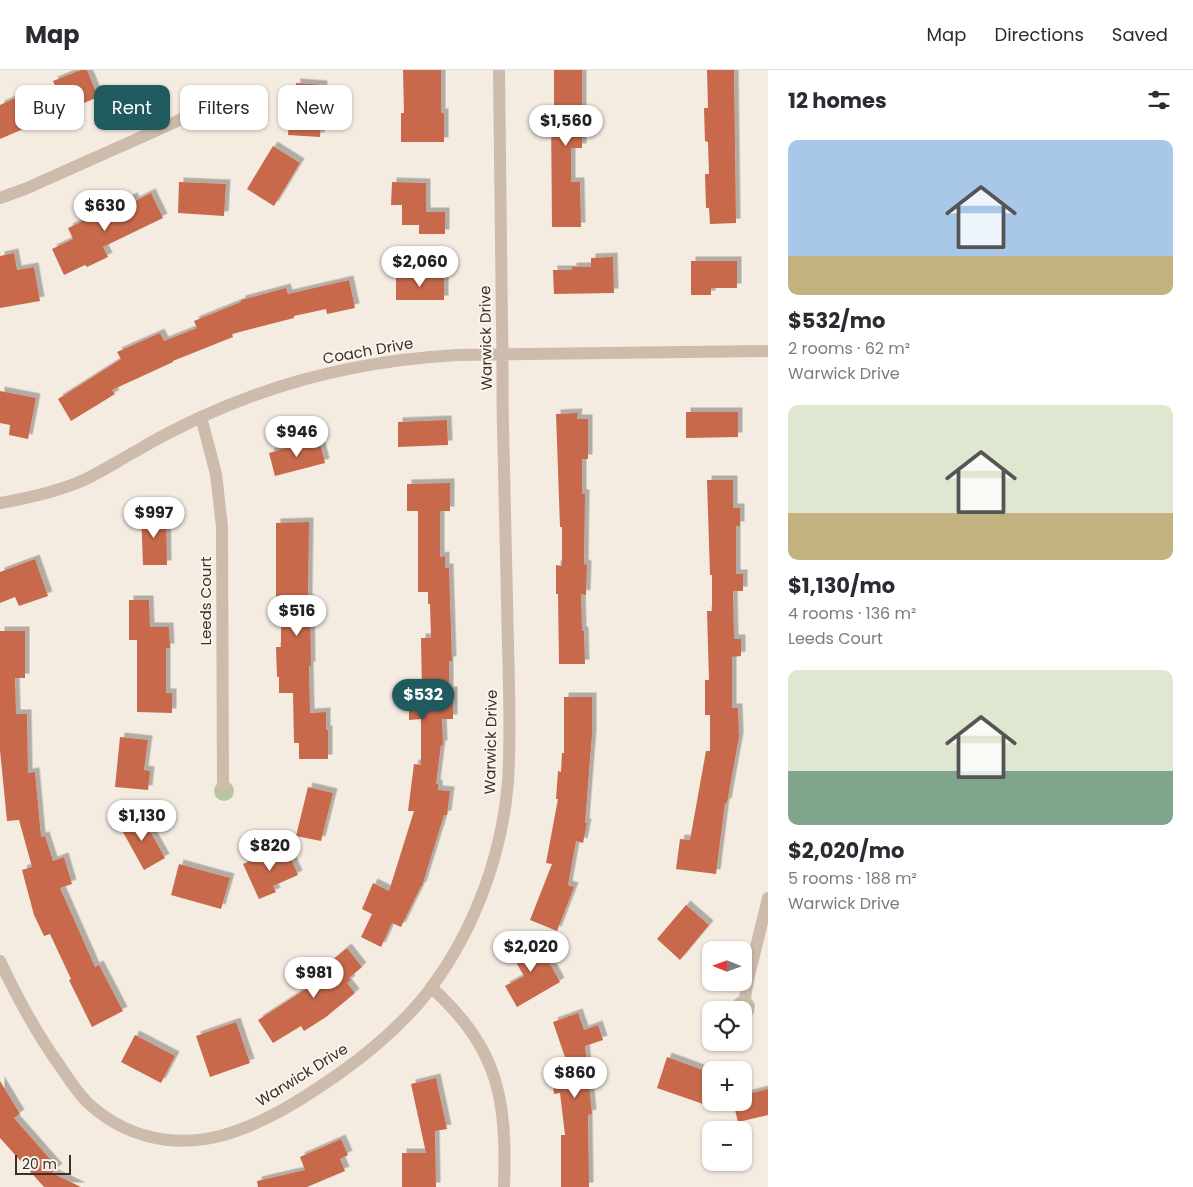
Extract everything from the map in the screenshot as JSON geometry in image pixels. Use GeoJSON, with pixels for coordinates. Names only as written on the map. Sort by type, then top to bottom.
{"type":"FeatureCollection","features":[{"type":"Feature","properties":{"kind":"street","name":"Warwick Drive"},"geometry":{"type":"LineString","coordinates":[[0,961],[46,1046],[84,1098],[101,1113],[122,1126],[154,1139],[188,1142],[201,1141],[231,1133],[254,1124],[288,1106],[354,1063],[417,1005],[455,950],[477,906],[497,845],[508,782],[509,710],[499,70]]}},
{"type":"Feature","properties":{"kind":"street"},"geometry":{"type":"LineString","coordinates":[[0,198],[25,189],[180,120]]}},
{"type":"Feature","properties":{"kind":"street","name":"Coach Drive"},"geometry":{"type":"LineString","coordinates":[[0,503],[33,498],[85,480],[201,417],[273,388],[363,366],[422,357],[768,350]]}},
{"type":"Feature","properties":{"kind":"street","name":"Leeds Court"},"geometry":{"type":"LineString","coordinates":[[201,417],[216,474],[222,526],[224,786]]}},
{"type":"Feature","properties":{"kind":"street"},"geometry":{"type":"LineString","coordinates":[[744,1001],[768,898]]}},
{"type":"Feature","properties":{"kind":"street"},"geometry":{"type":"LineString","coordinates":[[431,987],[448,1003],[474,1035],[486,1055],[495,1077],[503,1111],[504,1187]]}},
{"type":"Feature","properties":{"kind":"green space"},"geometry":{"type":"Polygon","coordinates":[[[220,781],[228,781],[234,787],[234,795],[228,801],[220,801],[214,795],[214,787],[220,781]]]}},
{"type":"Feature","properties":{"kind":"green space"},"geometry":{"type":"Polygon","coordinates":[[[741,995],[750,997],[755,1004],[754,1013],[752,1015],[752,1001],[734,1000],[741,995]]]}},
{"type":"Feature","properties":{"kind":"building"},"geometry":{"type":"Polygon","coordinates":[[[81,70],[87,70],[94,87],[94,99],[84,103],[84,85],[55,85],[53,81],[81,70]]]}},
{"type":"Feature","properties":{"kind":"building"},"geometry":{"type":"Polygon","coordinates":[[[403,70],[441,70],[441,113],[444,113],[444,142],[401,142],[401,113],[404,113],[403,70]]]}},
{"type":"Feature","properties":{"kind":"building"},"geometry":{"type":"Polygon","coordinates":[[[554,70],[582,70],[582,148],[571,148],[571,182],[580,182],[581,227],[552,227],[551,112],[554,112],[554,70]]]}},
{"type":"Feature","properties":{"kind":"building"},"geometry":{"type":"Polygon","coordinates":[[[707,70],[734,70],[736,223],[710,224],[709,208],[706,208],[705,174],[709,174],[704,108],[708,108],[707,70]]]}},
{"type":"Feature","properties":{"kind":"building"},"geometry":{"type":"Polygon","coordinates":[[[296,83],[323,85],[296,85],[296,83]]]}},
{"type":"Feature","properties":{"kind":"building"},"geometry":{"type":"Polygon","coordinates":[[[15,98],[15,130],[21,130],[0,139],[0,105],[15,98]]]}},
{"type":"Feature","properties":{"kind":"building"},"geometry":{"type":"Polygon","coordinates":[[[288,130],[320,130],[320,137],[288,135],[288,130]]]}},
{"type":"Feature","properties":{"kind":"building"},"geometry":{"type":"Polygon","coordinates":[[[273,146],[300,163],[274,206],[247,189],[273,146]]]}},
{"type":"Feature","properties":{"kind":"building"},"geometry":{"type":"Polygon","coordinates":[[[179,182],[226,184],[224,216],[178,213],[179,182]]]}},
{"type":"Feature","properties":{"kind":"building"},"geometry":{"type":"Polygon","coordinates":[[[392,182],[426,183],[426,212],[445,212],[445,234],[419,234],[419,225],[402,225],[402,205],[391,205],[392,182]]]}},
{"type":"Feature","properties":{"kind":"building"},"geometry":{"type":"Polygon","coordinates":[[[151,193],[163,218],[103,247],[108,257],[64,275],[52,249],[73,239],[68,228],[133,197],[135,201],[151,193]]]}},
{"type":"Feature","properties":{"kind":"building"},"geometry":{"type":"Polygon","coordinates":[[[14,253],[17,270],[34,267],[40,301],[0,308],[0,256],[14,253]]]}},
{"type":"Feature","properties":{"kind":"building"},"geometry":{"type":"Polygon","coordinates":[[[613,257],[614,293],[554,294],[553,270],[591,267],[591,258],[613,257]]]}},
{"type":"Feature","properties":{"kind":"building"},"geometry":{"type":"Polygon","coordinates":[[[691,261],[737,261],[737,288],[711,288],[711,295],[691,295],[691,261]]]}},
{"type":"Feature","properties":{"kind":"building"},"geometry":{"type":"Polygon","coordinates":[[[396,276],[444,276],[444,300],[396,300],[396,276]]]}},
{"type":"Feature","properties":{"kind":"building"},"geometry":{"type":"Polygon","coordinates":[[[349,280],[355,308],[327,314],[326,309],[232,334],[233,337],[173,361],[112,390],[115,394],[71,421],[58,399],[121,359],[117,352],[160,333],[164,341],[197,328],[194,321],[241,302],[241,300],[286,288],[288,294],[349,280]]]}},
{"type":"Feature","properties":{"kind":"building"},"geometry":{"type":"Polygon","coordinates":[[[0,391],[36,398],[28,439],[9,435],[10,425],[0,423],[0,391]]]}},
{"type":"Feature","properties":{"kind":"building"},"geometry":{"type":"Polygon","coordinates":[[[686,412],[738,412],[738,437],[686,438],[686,412]]]}},
{"type":"Feature","properties":{"kind":"building"},"geometry":{"type":"Polygon","coordinates":[[[578,413],[577,419],[588,419],[588,459],[582,459],[582,494],[585,494],[584,564],[587,565],[586,595],[581,594],[585,664],[559,664],[556,565],[562,566],[562,527],[560,527],[556,414],[578,413]]]}},
{"type":"Feature","properties":{"kind":"building"},"geometry":{"type":"Polygon","coordinates":[[[447,420],[448,445],[398,447],[398,422],[447,420]]]}},
{"type":"Feature","properties":{"kind":"building"},"geometry":{"type":"Polygon","coordinates":[[[319,439],[325,463],[275,476],[269,453],[319,439]]]}},
{"type":"Feature","properties":{"kind":"building"},"geometry":{"type":"Polygon","coordinates":[[[707,480],[733,480],[733,508],[740,508],[740,526],[736,526],[736,574],[743,574],[743,591],[733,591],[734,639],[741,639],[741,656],[732,657],[732,708],[738,708],[739,737],[727,803],[725,803],[716,874],[676,869],[680,839],[690,840],[706,751],[710,751],[710,715],[705,715],[705,680],[709,680],[707,611],[712,611],[707,480]]]}},
{"type":"Feature","properties":{"kind":"building"},"geometry":{"type":"Polygon","coordinates":[[[450,483],[450,511],[440,511],[440,557],[445,556],[445,568],[449,568],[452,661],[449,661],[449,691],[453,691],[453,719],[442,719],[443,745],[441,745],[436,784],[438,784],[438,790],[450,791],[447,815],[444,815],[422,886],[401,927],[392,923],[381,947],[361,937],[372,914],[362,909],[373,883],[389,891],[414,811],[408,811],[414,764],[421,765],[421,719],[409,720],[409,691],[422,691],[421,638],[431,638],[428,592],[418,592],[418,511],[407,511],[407,484],[450,483]]]}},
{"type":"Feature","properties":{"kind":"building"},"geometry":{"type":"Polygon","coordinates":[[[166,512],[167,565],[143,565],[141,513],[166,512]]]}},
{"type":"Feature","properties":{"kind":"building"},"geometry":{"type":"Polygon","coordinates":[[[309,522],[310,713],[326,712],[328,759],[299,759],[299,743],[294,743],[293,693],[279,693],[279,677],[277,677],[276,647],[281,647],[281,611],[276,611],[276,523],[309,522]]]}},
{"type":"Feature","properties":{"kind":"building"},"geometry":{"type":"Polygon","coordinates":[[[35,559],[48,596],[19,606],[15,597],[0,603],[0,572],[35,559]]]}},
{"type":"Feature","properties":{"kind":"building"},"geometry":{"type":"Polygon","coordinates":[[[129,600],[149,600],[150,627],[169,627],[170,648],[166,648],[166,693],[172,693],[172,713],[137,712],[137,640],[129,640],[129,600]]]}},
{"type":"Feature","properties":{"kind":"building"},"geometry":{"type":"Polygon","coordinates":[[[0,631],[25,631],[25,678],[15,678],[16,714],[27,714],[28,773],[35,772],[41,837],[45,836],[53,861],[64,857],[72,884],[60,888],[95,967],[99,965],[123,1011],[92,1027],[69,980],[71,979],[50,934],[44,936],[34,915],[22,870],[32,867],[19,820],[7,821],[0,750],[0,631]]]}},
{"type":"Feature","properties":{"kind":"building"},"geometry":{"type":"Polygon","coordinates":[[[564,697],[592,697],[592,734],[585,823],[587,823],[583,843],[576,841],[568,885],[574,887],[557,931],[530,920],[552,864],[546,863],[558,799],[556,799],[558,771],[561,772],[562,753],[564,753],[564,697]]]}},
{"type":"Feature","properties":{"kind":"building"},"geometry":{"type":"Polygon","coordinates":[[[120,737],[148,740],[144,770],[150,771],[148,790],[115,787],[120,737]]]}},
{"type":"Feature","properties":{"kind":"building"},"geometry":{"type":"Polygon","coordinates":[[[308,787],[333,793],[321,841],[296,836],[308,787]]]}},
{"type":"Feature","properties":{"kind":"building"},"geometry":{"type":"Polygon","coordinates":[[[140,813],[165,858],[144,870],[119,825],[140,813]]]}},
{"type":"Feature","properties":{"kind":"building"},"geometry":{"type":"Polygon","coordinates":[[[287,850],[298,875],[273,886],[276,892],[259,899],[243,864],[269,852],[271,857],[287,850]]]}},
{"type":"Feature","properties":{"kind":"building"},"geometry":{"type":"Polygon","coordinates":[[[179,864],[230,878],[221,909],[171,895],[179,864]]]}},
{"type":"Feature","properties":{"kind":"building"},"geometry":{"type":"Polygon","coordinates":[[[686,905],[709,925],[680,960],[657,939],[686,905]]]}},
{"type":"Feature","properties":{"kind":"building"},"geometry":{"type":"Polygon","coordinates":[[[536,938],[560,982],[517,1007],[505,986],[524,976],[510,952],[536,938]]]}},
{"type":"Feature","properties":{"kind":"building"},"geometry":{"type":"Polygon","coordinates":[[[347,948],[362,967],[349,978],[351,980],[347,983],[355,993],[326,1017],[304,1031],[301,1026],[273,1043],[258,1020],[315,983],[311,978],[347,948]]]}},
{"type":"Feature","properties":{"kind":"building"},"geometry":{"type":"Polygon","coordinates":[[[578,1013],[584,1030],[598,1025],[603,1040],[585,1046],[592,1114],[588,1115],[589,1187],[561,1187],[561,1135],[565,1135],[560,1093],[554,1094],[552,1073],[570,1072],[553,1022],[578,1013]]]}},
{"type":"Feature","properties":{"kind":"building"},"geometry":{"type":"Polygon","coordinates":[[[236,1022],[250,1063],[210,1077],[196,1036],[236,1022]]]}},
{"type":"Feature","properties":{"kind":"building"},"geometry":{"type":"Polygon","coordinates":[[[135,1035],[175,1056],[161,1083],[121,1062],[135,1035]]]}},
{"type":"Feature","properties":{"kind":"building"},"geometry":{"type":"Polygon","coordinates":[[[667,1057],[702,1070],[702,1104],[657,1088],[667,1057]]]}},
{"type":"Feature","properties":{"kind":"building"},"geometry":{"type":"Polygon","coordinates":[[[436,1078],[447,1129],[435,1131],[436,1187],[402,1187],[402,1153],[426,1153],[411,1084],[436,1078]]]}},
{"type":"Feature","properties":{"kind":"building"},"geometry":{"type":"Polygon","coordinates":[[[0,1081],[20,1114],[14,1118],[58,1168],[52,1173],[81,1187],[44,1187],[0,1138],[0,1081]]]}},
{"type":"Feature","properties":{"kind":"building"},"geometry":{"type":"Polygon","coordinates":[[[768,1089],[768,1115],[738,1121],[735,1111],[752,1111],[752,1093],[768,1089]]]}},
{"type":"Feature","properties":{"kind":"building"},"geometry":{"type":"Polygon","coordinates":[[[341,1139],[348,1155],[340,1159],[345,1171],[307,1187],[258,1187],[257,1181],[305,1170],[300,1157],[341,1139]]]}}]}
